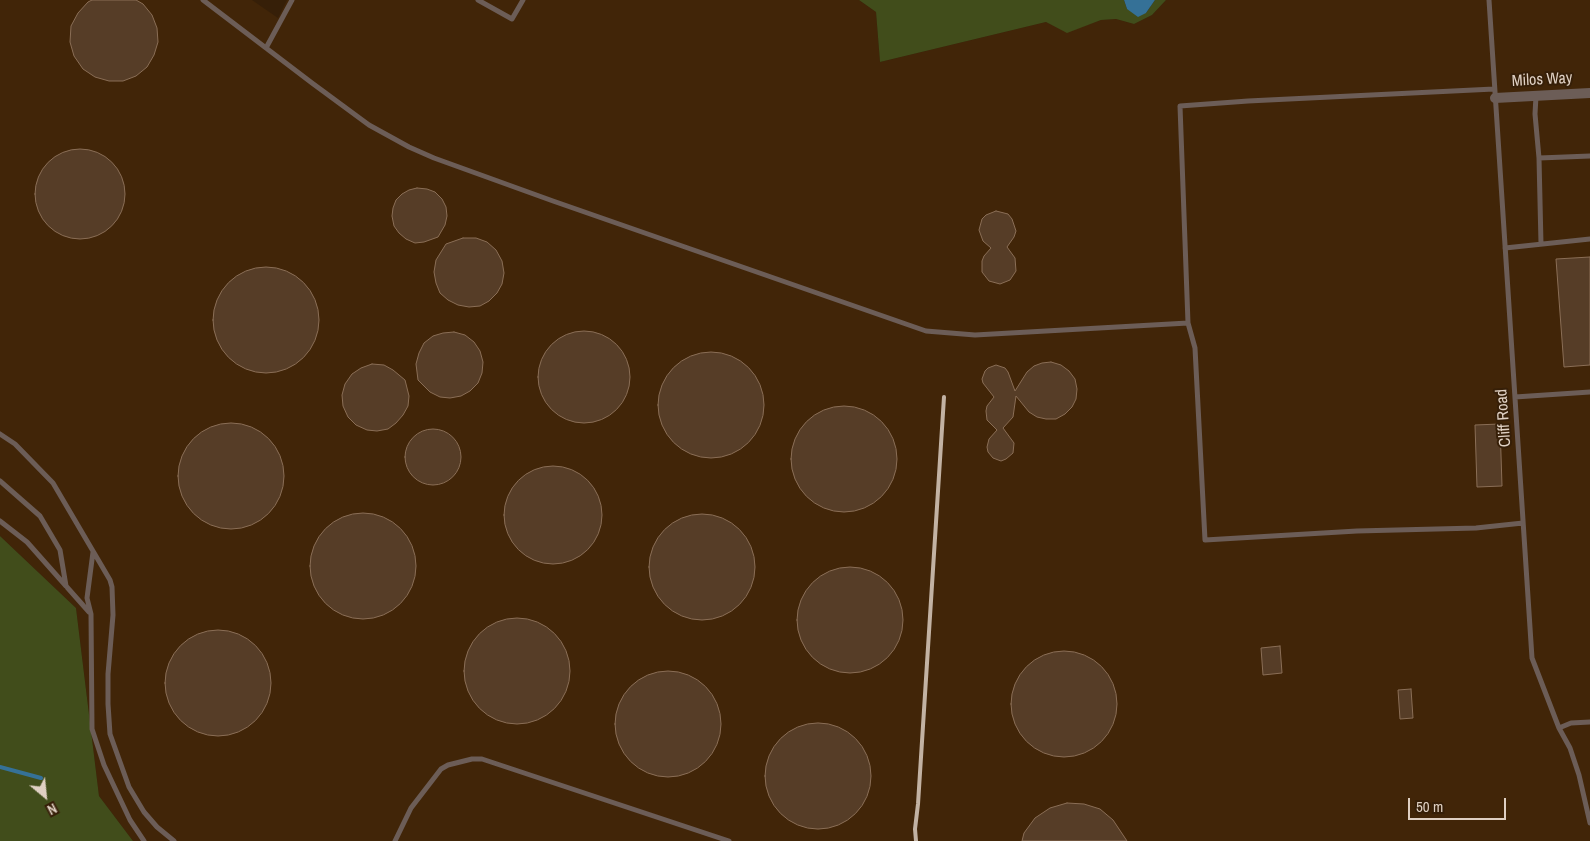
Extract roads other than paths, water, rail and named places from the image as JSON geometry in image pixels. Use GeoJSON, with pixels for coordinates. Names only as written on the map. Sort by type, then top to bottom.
{"type":"FeatureCollection","features":[{"type":"Feature","properties":{"kind":"street","name":"Milos Way"},"geometry":{"type":"LineString","coordinates":[[1495,93],[1536,96],[1590,92]]}},
{"type":"Feature","properties":{"kind":"lane"},"geometry":{"type":"LineString","coordinates":[[203,0],[369,125],[409,147],[434,158],[601,218],[926,331],[975,335],[1188,323]]}},
{"type":"Feature","properties":{"kind":"lane"},"geometry":{"type":"LineString","coordinates":[[266,48],[292,0]]}},
{"type":"Feature","properties":{"kind":"lane"},"geometry":{"type":"LineString","coordinates":[[478,0],[512,18],[523,0]]}},
{"type":"Feature","properties":{"kind":"lane","name":"Cliff Road"},"geometry":{"type":"LineString","coordinates":[[1489,0],[1532,658],[1559,728],[1570,748],[1589,812],[1590,823]]}},
{"type":"Feature","properties":{"kind":"lane"},"geometry":{"type":"LineString","coordinates":[[1495,93],[1248,101],[1180,106],[1188,323],[1194,348],[1204,540],[1356,531],[1476,528],[1523,522]]}},
{"type":"Feature","properties":{"kind":"lane"},"geometry":{"type":"LineString","coordinates":[[1536,96],[1535,114],[1539,158],[1541,244]]}},
{"type":"Feature","properties":{"kind":"lane"},"geometry":{"type":"LineString","coordinates":[[1539,158],[1590,156]]}},
{"type":"Feature","properties":{"kind":"lane"},"geometry":{"type":"LineString","coordinates":[[1505,248],[1590,239]]}},
{"type":"Feature","properties":{"kind":"lane"},"geometry":{"type":"LineString","coordinates":[[1515,397],[1590,392]]}},
{"type":"Feature","properties":{"kind":"lane"},"geometry":{"type":"LineString","coordinates":[[0,434],[15,444],[53,483],[110,580],[112,587],[108,674],[110,734],[129,788],[144,812],[157,827],[174,841]]}},
{"type":"Feature","properties":{"kind":"lane"},"geometry":{"type":"LineString","coordinates":[[0,481],[40,516],[60,550],[66,586]]}},
{"type":"Feature","properties":{"kind":"lane"},"geometry":{"type":"LineString","coordinates":[[0,521],[27,542],[91,614]]}},
{"type":"Feature","properties":{"kind":"lane"},"geometry":{"type":"LineString","coordinates":[[93,551],[87,598],[91,614],[92,728],[104,765],[130,820],[144,841]]}},
{"type":"Feature","properties":{"kind":"lane"},"geometry":{"type":"LineString","coordinates":[[1559,728],[1571,723],[1590,722]]}},
{"type":"Feature","properties":{"kind":"lane"},"geometry":{"type":"LineString","coordinates":[[395,841],[411,808],[441,769],[472,759],[482,759],[729,841]]}},
{"type":"Feature","properties":{"kind":"water"},"geometry":{"type":"Polygon","coordinates":[[[1124,0],[1155,0],[1146,13],[1138,17],[1127,9],[1124,0]]]}},
{"type":"Feature","properties":{"kind":"waterway"},"geometry":{"type":"LineString","coordinates":[[0,767],[41,778]]}},
{"type":"Feature","properties":{"kind":"railway"},"geometry":{"type":"LineString","coordinates":[[916,841],[915,829],[944,397]]}}]}
